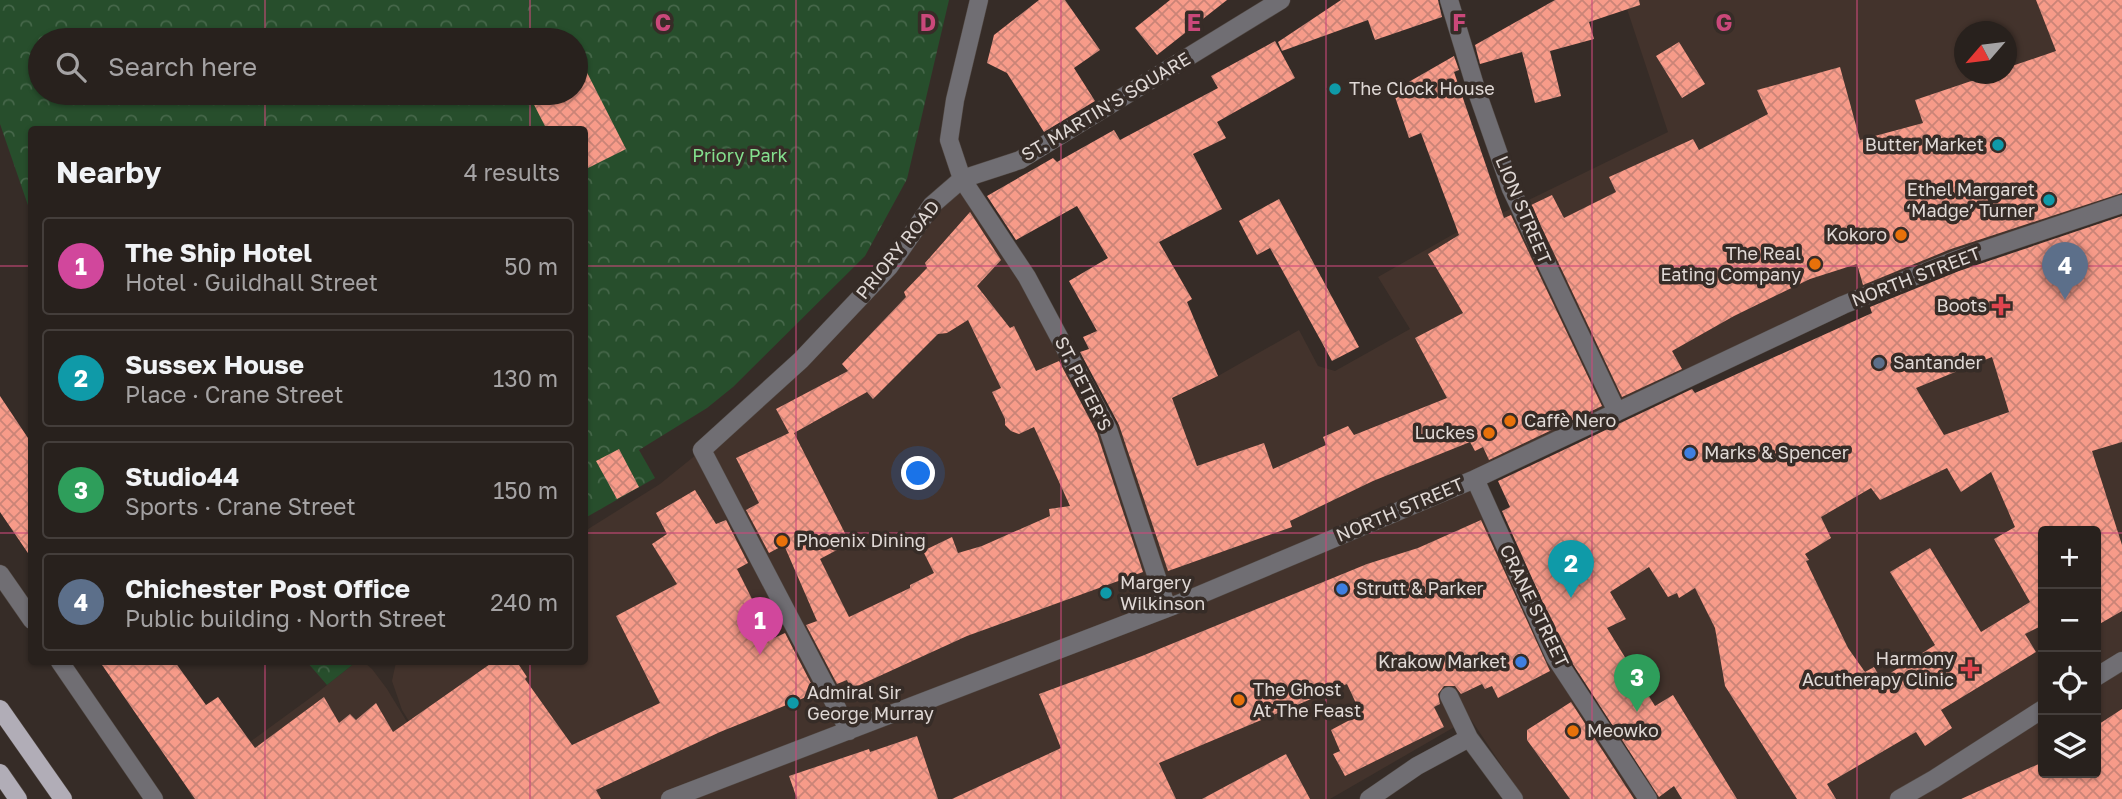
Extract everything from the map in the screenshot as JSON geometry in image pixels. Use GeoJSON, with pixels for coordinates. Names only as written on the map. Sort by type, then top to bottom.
{"type":"FeatureCollection","features":[{"type":"Feature","properties":{"kind":"main road"},"geometry":{"type":"LineString","coordinates":[[0,709],[63,799]]}},
{"type":"Feature","properties":{"kind":"main road"},"geometry":{"type":"LineString","coordinates":[[0,773],[18,799]]}},
{"type":"Feature","properties":{"kind":"street"},"geometry":{"type":"LineString","coordinates":[[962,179],[949,140],[955,100],[979,0]]}},
{"type":"Feature","properties":{"kind":"street","name":"ST. MARTIN'S SQUARE"},"geometry":{"type":"LineString","coordinates":[[962,179],[1020,160],[1281,0]]}},
{"type":"Feature","properties":{"kind":"street","name":"LION STREET"},"geometry":{"type":"LineString","coordinates":[[1449,0],[1511,189],[1617,412]]}},
{"type":"Feature","properties":{"kind":"street","name":"PRIORY ROAD"},"geometry":{"type":"LineString","coordinates":[[849,731],[702,450],[818,341],[889,267],[932,205],[962,179]]}},
{"type":"Feature","properties":{"kind":"street","name":"ST. PETER'S"},"geometry":{"type":"LineString","coordinates":[[962,179],[1027,277],[1095,401],[1108,429],[1167,608]]}},
{"type":"Feature","properties":{"kind":"street","name":"NORTH STREET"},"geometry":{"type":"LineString","coordinates":[[670,799],[1167,608],[1475,479],[1843,306],[1955,260],[2122,204]]}},
{"type":"Feature","properties":{"kind":"street","name":"CRANE STREET"},"geometry":{"type":"LineString","coordinates":[[1475,479],[1555,657],[1647,799]]}},
{"type":"Feature","properties":{"kind":"street"},"geometry":{"type":"LineString","coordinates":[[0,574],[28,614]]}},
{"type":"Feature","properties":{"kind":"street"},"geometry":{"type":"LineString","coordinates":[[2101,674],[2122,661]]}},
{"type":"Feature","properties":{"kind":"street"},"geometry":{"type":"LineString","coordinates":[[62,665],[154,799]]}},
{"type":"Feature","properties":{"kind":"street"},"geometry":{"type":"LineString","coordinates":[[1449,696],[1469,738],[1514,799]]}},
{"type":"Feature","properties":{"kind":"street"},"geometry":{"type":"LineString","coordinates":[[1899,799],[2038,712]]}},
{"type":"Feature","properties":{"kind":"street"},"geometry":{"type":"LineString","coordinates":[[1369,799],[1417,766],[1469,738]]}},
{"type":"Feature","properties":{"kind":"shaded area"},"geometry":{"type":"Polygon","coordinates":[[[1624,0],[2122,0],[2122,204],[1955,260],[1475,479],[1555,657],[1644,799],[1524,799],[1470,718],[1330,799],[473,799],[417,734],[402,710],[392,681],[395,665],[588,665],[588,529],[660,484],[702,450],[736,418],[962,179],[1108,429],[1211,380],[1299,330],[1318,366],[1335,371],[1410,329],[1378,277],[1466,227],[1502,213],[1668,132],[1624,0]]]}},
{"type":"Feature","properties":{"kind":"shaded area"},"geometry":{"type":"Polygon","coordinates":[[[2122,219],[2122,799],[1657,799],[1570,643],[1588,446],[1851,322],[2122,219]]]}},
{"type":"Feature","properties":{"kind":"shaded area"},"geometry":{"type":"Polygon","coordinates":[[[352,665],[367,665],[387,689],[415,735],[468,799],[193,799],[187,788],[352,665]]]}},
{"type":"Feature","properties":{"kind":"green space","name":"Priory Park"},"geometry":{"type":"Polygon","coordinates":[[[0,0],[949,0],[907,179],[865,256],[733,387],[707,408],[639,450],[655,478],[588,516],[588,126],[28,126],[28,205],[0,124],[0,0]]]}},
{"type":"Feature","properties":{"kind":"green space"},"geometry":{"type":"Polygon","coordinates":[[[310,665],[352,665],[327,685],[310,665]]]}},
{"type":"Feature","properties":{"kind":"building"},"geometry":{"type":"Polygon","coordinates":[[[1039,0],[1065,0],[1100,50],[1074,68],[1095,101],[1044,132],[1007,73],[987,63],[994,35],[1039,0]]]}},
{"type":"Feature","properties":{"kind":"building"},"geometry":{"type":"Polygon","coordinates":[[[1170,0],[1227,0],[1157,55],[1135,28],[1170,0]]]}},
{"type":"Feature","properties":{"kind":"building"},"geometry":{"type":"Polygon","coordinates":[[[1341,0],[1438,0],[1442,17],[1375,40],[1368,20],[1282,51],[1278,42],[1341,0]]]}},
{"type":"Feature","properties":{"kind":"building"},"geometry":{"type":"Polygon","coordinates":[[[1555,0],[1639,0],[1640,5],[1589,22],[1594,39],[1550,51],[1561,96],[1535,103],[1522,52],[1480,64],[1475,45],[1555,0]]]}},
{"type":"Feature","properties":{"kind":"building"},"geometry":{"type":"Polygon","coordinates":[[[2036,0],[2122,0],[2122,193],[1951,249],[1863,285],[1857,264],[1810,279],[1734,316],[1672,351],[1682,369],[1622,397],[1531,205],[1552,195],[1564,218],[1616,192],[1609,177],[1693,139],[1699,150],[1768,114],[1757,90],[1840,67],[1860,140],[1923,123],[1915,100],[1962,84],[2017,84],[2017,64],[2056,51],[2036,0]]]}},
{"type":"Feature","properties":{"kind":"building"},"geometry":{"type":"Polygon","coordinates":[[[1275,41],[1295,78],[1217,122],[1226,138],[1193,154],[1222,209],[1159,242],[1192,299],[1187,302],[1218,376],[1172,398],[1197,466],[1264,443],[1273,469],[1326,445],[1323,437],[1348,426],[1354,435],[1447,398],[1415,338],[1463,313],[1428,254],[1459,235],[1421,133],[1409,138],[1393,91],[1454,56],[1459,70],[1454,72],[1504,218],[1511,215],[1602,406],[1489,460],[1483,447],[1475,451],[1470,442],[1373,481],[1290,521],[1292,527],[1168,571],[1119,425],[1080,352],[1089,349],[1083,337],[1097,331],[1069,281],[1108,258],[1077,206],[1016,240],[987,196],[1053,158],[1057,162],[1114,130],[1120,140],[1218,88],[1211,76],[1275,41]]]}},
{"type":"Feature","properties":{"kind":"building"},"geometry":{"type":"Polygon","coordinates":[[[1679,42],[1705,84],[1682,98],[1656,56],[1679,42]]]}},
{"type":"Feature","properties":{"kind":"building"},"geometry":{"type":"Polygon","coordinates":[[[588,75],[626,149],[588,168],[588,126],[545,126],[534,105],[588,105],[588,75]]]}},
{"type":"Feature","properties":{"kind":"building"},"geometry":{"type":"Polygon","coordinates":[[[1279,199],[1359,347],[1332,361],[1270,248],[1257,255],[1239,221],[1279,199]]]}},
{"type":"Feature","properties":{"kind":"building"},"geometry":{"type":"Polygon","coordinates":[[[970,212],[1001,260],[977,286],[1010,328],[1014,326],[1036,371],[1059,361],[1097,433],[1143,572],[967,636],[851,689],[847,680],[837,684],[806,625],[817,621],[784,545],[769,553],[746,510],[759,503],[736,458],[789,433],[776,409],[848,371],[842,364],[906,297],[904,292],[927,268],[925,263],[970,212]],[[968,320],[947,333],[938,334],[873,399],[867,392],[794,433],[850,543],[820,559],[849,617],[910,588],[910,585],[934,573],[923,551],[952,537],[958,553],[982,546],[1050,516],[1049,509],[1070,506],[1034,427],[1019,434],[1005,425],[1005,419],[992,392],[1001,388],[968,320]]]}},
{"type":"Feature","properties":{"kind":"building"},"geometry":{"type":"Polygon","coordinates":[[[2122,216],[2122,442],[2092,451],[2122,545],[2122,611],[2101,623],[2101,526],[2038,526],[2038,628],[2025,634],[2036,652],[1941,710],[1952,728],[1925,746],[1916,732],[1827,784],[1836,799],[1797,799],[1725,686],[1715,628],[1695,588],[1679,598],[1677,593],[1668,597],[1649,567],[1610,592],[1626,619],[1607,628],[1655,706],[1673,695],[1737,799],[1682,799],[1674,786],[1659,797],[1565,652],[1502,511],[1510,507],[1498,481],[1692,389],[1695,393],[1872,313],[1870,307],[1959,271],[2122,216]],[[1992,357],[1916,388],[1944,435],[2009,412],[1992,357]],[[1947,468],[1880,500],[1871,488],[1821,517],[1831,538],[1805,554],[1809,560],[1806,561],[1848,648],[1865,672],[1874,667],[1881,679],[1935,645],[1890,572],[1930,548],[1981,632],[2030,602],[1994,539],[2015,527],[1991,472],[1961,492],[1947,468]]]}},
{"type":"Feature","properties":{"kind":"building"},"geometry":{"type":"Polygon","coordinates":[[[0,396],[28,438],[28,553],[0,512],[0,396]]]}},
{"type":"Feature","properties":{"kind":"building"},"geometry":{"type":"Polygon","coordinates":[[[619,449],[639,487],[617,499],[596,461],[619,449]]]}},
{"type":"Feature","properties":{"kind":"building"},"geometry":{"type":"Polygon","coordinates":[[[695,490],[716,524],[726,520],[748,563],[737,569],[772,639],[785,633],[816,693],[720,732],[596,790],[601,799],[195,799],[102,665],[177,665],[206,705],[218,697],[255,748],[324,697],[339,723],[350,714],[356,720],[376,703],[393,732],[489,665],[519,665],[527,677],[525,679],[572,745],[660,703],[616,616],[677,584],[652,544],[667,534],[656,513],[695,490]]]}},
{"type":"Feature","properties":{"kind":"building"},"geometry":{"type":"Polygon","coordinates":[[[1481,520],[1550,671],[1498,698],[1492,686],[1485,689],[1482,684],[1461,694],[1455,686],[1444,686],[1438,694],[1440,704],[1434,707],[1444,727],[1345,776],[1333,754],[1340,751],[1331,730],[1361,714],[1347,684],[1159,763],[1176,799],[952,799],[1061,748],[1039,694],[1142,656],[1367,564],[1418,548],[1481,520]]]}},
{"type":"Feature","properties":{"kind":"building"},"geometry":{"type":"Polygon","coordinates":[[[1571,702],[1634,799],[1570,799],[1527,740],[1527,730],[1571,702]]]}},
{"type":"Feature","properties":{"kind":"building"},"geometry":{"type":"Polygon","coordinates":[[[2122,709],[2122,799],[1961,799],[2038,764],[2038,778],[2101,778],[2101,723],[2122,709]]]}},
{"type":"Feature","properties":{"kind":"building"},"geometry":{"type":"Polygon","coordinates":[[[917,736],[938,799],[797,799],[789,776],[917,736]]]}},
{"type":"Feature","properties":{"kind":"building"},"geometry":{"type":"Polygon","coordinates":[[[1286,754],[1310,799],[1202,799],[1286,754]]]}},
{"type":"Feature","properties":{"kind":"place","name":"The Clock House"},"geometry":{"type":"Point","coordinates":[1335,89]}},
{"type":"Feature","properties":{"kind":"place","name":"Butter Market"},"geometry":{"type":"Point","coordinates":[1998,145]}},
{"type":"Feature","properties":{"kind":"place","name":"Ethel Margaret ‘Madge’ Turner"},"geometry":{"type":"Point","coordinates":[2049,200]}},
{"type":"Feature","properties":{"kind":"place","name":"Kokoro"},"geometry":{"type":"Point","coordinates":[1901,235]}},
{"type":"Feature","properties":{"kind":"place","name":"The Real Eating Company"},"geometry":{"type":"Point","coordinates":[1815,264]}},
{"type":"Feature","properties":{"kind":"place","name":"Chichester Post Office"},"geometry":{"type":"Point","coordinates":[2065,300]}},
{"type":"Feature","properties":{"kind":"place","name":"Boots"},"geometry":{"type":"Point","coordinates":[2001,306]}},
{"type":"Feature","properties":{"kind":"place","name":"Santander"},"geometry":{"type":"Point","coordinates":[1879,363]}},
{"type":"Feature","properties":{"kind":"place","name":"Caffè Nero"},"geometry":{"type":"Point","coordinates":[1510,421]}},
{"type":"Feature","properties":{"kind":"place","name":"Luckes"},"geometry":{"type":"Point","coordinates":[1489,433]}},
{"type":"Feature","properties":{"kind":"place","name":"Marks & Spencer"},"geometry":{"type":"Point","coordinates":[1690,453]}},
{"type":"Feature","properties":{"kind":"place","name":"Phoenix Dining"},"geometry":{"type":"Point","coordinates":[782,541]}},
{"type":"Feature","properties":{"kind":"place","name":"Strutt & Parker"},"geometry":{"type":"Point","coordinates":[1342,589]}},
{"type":"Feature","properties":{"kind":"place","name":"Margery Wilkinson"},"geometry":{"type":"Point","coordinates":[1106,593]}},
{"type":"Feature","properties":{"kind":"place","name":"Sussex House"},"geometry":{"type":"Point","coordinates":[1571,598]}},
{"type":"Feature","properties":{"kind":"place","name":"The Ship Hotel"},"geometry":{"type":"Point","coordinates":[760,655]}},
{"type":"Feature","properties":{"kind":"place","name":"Krakow Market"},"geometry":{"type":"Point","coordinates":[1521,662]}},
{"type":"Feature","properties":{"kind":"place","name":"Harmony Acutherapy Clinic"},"geometry":{"type":"Point","coordinates":[1970,669]}},
{"type":"Feature","properties":{"kind":"place","name":"The Ghost At The Feast"},"geometry":{"type":"Point","coordinates":[1239,700]}},
{"type":"Feature","properties":{"kind":"place","name":"Admiral Sir George Murray"},"geometry":{"type":"Point","coordinates":[793,703]}},
{"type":"Feature","properties":{"kind":"place","name":"Studio44"},"geometry":{"type":"Point","coordinates":[1637,712]}},
{"type":"Feature","properties":{"kind":"place","name":"Meowko"},"geometry":{"type":"Point","coordinates":[1573,731]}}]}
